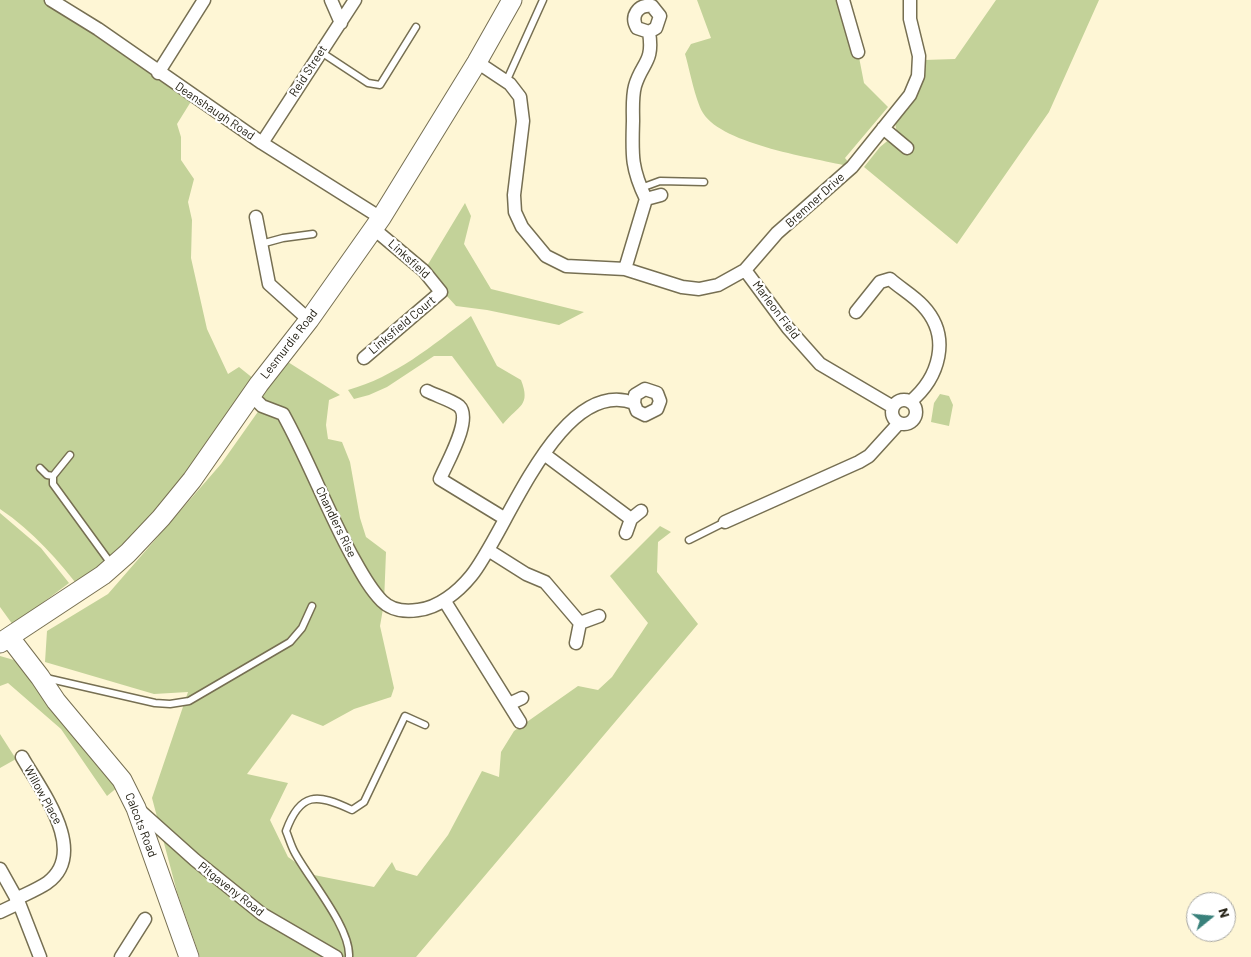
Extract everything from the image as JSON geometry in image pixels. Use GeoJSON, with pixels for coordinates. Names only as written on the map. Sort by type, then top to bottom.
{"type":"FeatureCollection","features":[{"type":"Feature","properties":{"kind":"street","name":"Deanshaugh Road"},"geometry":{"type":"LineString","coordinates":[[52,0],[98,29],[158,73],[262,142],[378,224]]}},
{"type":"Feature","properties":{"kind":"street"},"geometry":{"type":"LineString","coordinates":[[158,73],[204,0]]}},
{"type":"Feature","properties":{"kind":"street"},"geometry":{"type":"LineString","coordinates":[[331,0],[340,23]]}},
{"type":"Feature","properties":{"kind":"street","name":"Reid Street"},"geometry":{"type":"LineString","coordinates":[[262,142],[355,0]]}},
{"type":"Feature","properties":{"kind":"street","name":"Lesmurdie Road"},"geometry":{"type":"LineString","coordinates":[[5,641],[82,590],[113,566],[161,518],[192,480],[251,395],[309,320],[378,224],[477,62],[512,0]]}},
{"type":"Feature","properties":{"kind":"street"},"geometry":{"type":"LineString","coordinates":[[843,0],[858,52]]}},
{"type":"Feature","properties":{"kind":"street","name":"Bremner Drive"},"geometry":{"type":"LineString","coordinates":[[745,270],[777,233],[852,167],[910,96],[918,76],[919,56],[910,19],[910,0]]}},
{"type":"Feature","properties":{"kind":"street"},"geometry":{"type":"LineString","coordinates":[[625,270],[644,193],[632,155],[633,104],[635,86],[650,54],[649,32]]}},
{"type":"Feature","properties":{"kind":"street","name":"Marleon Field"},"geometry":{"type":"LineString","coordinates":[[477,62],[506,82],[520,97],[523,121],[514,194],[515,212],[522,227],[546,256],[566,266],[625,270],[664,283],[699,289],[718,285],[745,270],[761,289],[788,328],[820,364],[893,407]]}},
{"type":"Feature","properties":{"kind":"street"},"geometry":{"type":"LineString","coordinates":[[883,128],[907,148]]}},
{"type":"Feature","properties":{"kind":"street"},"geometry":{"type":"LineString","coordinates":[[644,193],[661,195]]}},
{"type":"Feature","properties":{"kind":"street"},"geometry":{"type":"LineString","coordinates":[[256,217],[269,284],[309,320]]}},
{"type":"Feature","properties":{"kind":"street","name":"Linksfield"},"geometry":{"type":"LineString","coordinates":[[378,224],[424,271],[441,292]]}},
{"type":"Feature","properties":{"kind":"street"},"geometry":{"type":"LineString","coordinates":[[856,312],[880,282],[890,280],[923,306],[930,316],[938,336],[938,362],[931,381],[910,402]]}},
{"type":"Feature","properties":{"kind":"street","name":"Linksfield Court"},"geometry":{"type":"LineString","coordinates":[[364,358],[441,292]]}},
{"type":"Feature","properties":{"kind":"street"},"geometry":{"type":"LineString","coordinates":[[427,391],[459,406],[463,412],[464,423],[440,479],[504,518]]}},
{"type":"Feature","properties":{"kind":"street","name":"Chandlers Rise"},"geometry":{"type":"LineString","coordinates":[[251,395],[262,406],[283,414],[338,530],[365,577],[384,603],[396,610],[410,611],[420,610],[444,600],[472,575],[488,550],[504,518],[544,454],[572,420],[594,406],[616,399],[634,403]]}},
{"type":"Feature","properties":{"kind":"street"},"geometry":{"type":"LineString","coordinates":[[725,522],[869,456],[899,423],[910,422],[915,416],[915,408],[910,402],[899,401],[893,407],[892,414],[899,423]]}},
{"type":"Feature","properties":{"kind":"street"},"geometry":{"type":"LineString","coordinates":[[544,454],[631,519]]}},
{"type":"Feature","properties":{"kind":"street"},"geometry":{"type":"LineString","coordinates":[[626,533],[631,519],[641,511]]}},
{"type":"Feature","properties":{"kind":"street"},"geometry":{"type":"LineString","coordinates":[[488,550],[526,574],[545,582],[580,623]]}},
{"type":"Feature","properties":{"kind":"street"},"geometry":{"type":"LineString","coordinates":[[444,600],[520,722]]}},
{"type":"Feature","properties":{"kind":"street"},"geometry":{"type":"LineString","coordinates":[[580,623],[598,616]]}},
{"type":"Feature","properties":{"kind":"street"},"geometry":{"type":"LineString","coordinates":[[576,643],[580,623]]}},
{"type":"Feature","properties":{"kind":"street","name":"Calcots Road"},"geometry":{"type":"LineString","coordinates":[[5,641],[40,677],[56,702],[122,780],[136,808],[189,957]]}},
{"type":"Feature","properties":{"kind":"street"},"geometry":{"type":"LineString","coordinates":[[509,704],[522,698]]}},
{"type":"Feature","properties":{"kind":"street","name":"Willow Place"},"geometry":{"type":"LineString","coordinates":[[0,912],[52,878],[62,864],[65,847],[61,827],[22,757]]}},
{"type":"Feature","properties":{"kind":"street","name":"Pitgaveny Road"},"geometry":{"type":"LineString","coordinates":[[136,808],[195,860],[262,914],[336,957]]}},
{"type":"Feature","properties":{"kind":"street"},"geometry":{"type":"LineString","coordinates":[[0,869],[17,901],[40,957]]}},
{"type":"Feature","properties":{"kind":"street"},"geometry":{"type":"LineString","coordinates":[[121,957],[145,919]]}},
{"type":"Feature","properties":{"kind":"lane"},"geometry":{"type":"LineString","coordinates":[[506,82],[543,0]]}},
{"type":"Feature","properties":{"kind":"lane"},"geometry":{"type":"LineString","coordinates":[[320,52],[368,83],[380,85],[416,26]]}},
{"type":"Feature","properties":{"kind":"lane"},"geometry":{"type":"LineString","coordinates":[[644,193],[660,180],[704,182]]}},
{"type":"Feature","properties":{"kind":"lane"},"geometry":{"type":"LineString","coordinates":[[261,244],[270,240],[313,234]]}},
{"type":"Feature","properties":{"kind":"lane"},"geometry":{"type":"LineString","coordinates":[[70,455],[53,476],[53,484],[113,566]]}},
{"type":"Feature","properties":{"kind":"lane"},"geometry":{"type":"LineString","coordinates":[[40,468],[47,475],[53,476]]}},
{"type":"Feature","properties":{"kind":"lane"},"geometry":{"type":"LineString","coordinates":[[689,540],[725,522]]}},
{"type":"Feature","properties":{"kind":"lane"},"geometry":{"type":"LineString","coordinates":[[40,677],[155,703],[189,701],[290,642],[302,628],[312,606]]}},
{"type":"Feature","properties":{"kind":"lane"},"geometry":{"type":"LineString","coordinates":[[349,957],[349,947],[335,917],[294,852],[286,831],[292,814],[299,804],[307,800],[332,800],[352,810],[358,808],[364,802],[405,716],[425,725]]}},
{"type":"Feature","properties":{"kind":"green space"},"geometry":{"type":"Polygon","coordinates":[[[0,0],[50,0],[195,95],[177,124],[181,137],[181,160],[194,179],[188,202],[192,220],[191,258],[207,329],[228,374],[239,367],[259,383],[280,357],[340,395],[329,400],[326,425],[328,439],[342,442],[350,462],[360,518],[366,537],[386,552],[384,603],[380,626],[394,688],[391,697],[354,709],[323,726],[292,714],[247,774],[288,783],[270,820],[288,857],[314,875],[374,887],[392,862],[396,870],[417,876],[448,835],[482,771],[499,777],[501,752],[514,731],[578,686],[598,690],[612,677],[648,623],[610,576],[660,526],[671,532],[658,542],[657,572],[698,624],[416,957],[200,957],[177,892],[152,798],[188,692],[154,694],[45,662],[47,631],[108,594],[221,464],[262,406],[252,395],[192,480],[83,592],[45,547],[24,527],[0,509],[0,0]]]}},
{"type":"Feature","properties":{"kind":"green space"},"geometry":{"type":"Polygon","coordinates":[[[697,0],[843,0],[858,52],[864,83],[888,107],[845,158],[852,167],[771,149],[749,142],[730,134],[714,124],[703,113],[695,93],[685,54],[691,44],[711,38],[697,0]]]}},
{"type":"Feature","properties":{"kind":"green space"},"geometry":{"type":"Polygon","coordinates":[[[996,0],[1099,0],[1049,112],[957,244],[864,167],[880,147],[897,133],[895,123],[924,60],[955,59],[996,0]]]}},
{"type":"Feature","properties":{"kind":"green space"},"geometry":{"type":"Polygon","coordinates":[[[465,203],[471,216],[464,244],[491,289],[584,312],[559,325],[487,310],[456,306],[424,271],[465,203]]]}},
{"type":"Feature","properties":{"kind":"green space"},"geometry":{"type":"Polygon","coordinates":[[[471,316],[497,366],[521,380],[524,389],[525,395],[522,405],[503,424],[452,356],[434,356],[387,387],[369,395],[354,399],[348,390],[397,369],[471,316]]]}},
{"type":"Feature","properties":{"kind":"green space"},"geometry":{"type":"Polygon","coordinates":[[[940,394],[949,396],[953,405],[949,426],[931,422],[934,403],[940,394]]]}},
{"type":"Feature","properties":{"kind":"green space"},"geometry":{"type":"Polygon","coordinates":[[[0,513],[41,548],[69,583],[13,625],[0,607],[0,513]]]}},
{"type":"Feature","properties":{"kind":"green space"},"geometry":{"type":"Polygon","coordinates":[[[0,656],[14,660],[27,674],[119,786],[107,796],[61,729],[8,683],[0,686],[0,656]]]}},
{"type":"Feature","properties":{"kind":"green space"},"geometry":{"type":"Polygon","coordinates":[[[0,734],[16,759],[0,768],[0,734]]]}}]}
